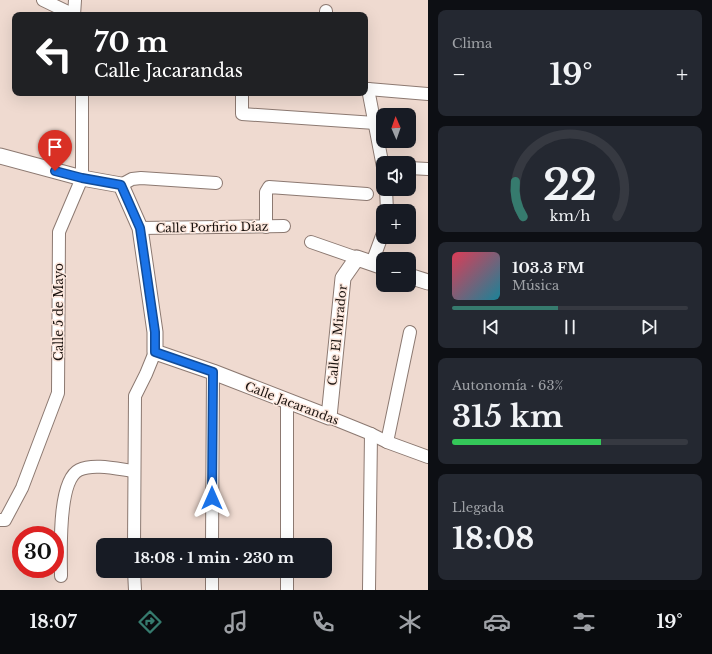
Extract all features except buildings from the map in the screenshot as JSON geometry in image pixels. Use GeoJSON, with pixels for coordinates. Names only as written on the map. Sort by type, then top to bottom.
{"type":"FeatureCollection","features":[{"type":"Feature","properties":{"kind":"street"},"geometry":{"type":"LineString","coordinates":[[43,0],[68,12]]}},
{"type":"Feature","properties":{"kind":"street"},"geometry":{"type":"LineString","coordinates":[[74,12],[75,0]]}},
{"type":"Feature","properties":{"kind":"street"},"geometry":{"type":"LineString","coordinates":[[368,89],[428,94]]}},
{"type":"Feature","properties":{"kind":"street","name":"Calle 5 de Mayo"},"geometry":{"type":"LineString","coordinates":[[0,520],[5,520],[22,488],[58,393],[59,232],[82,178],[82,96]]}},
{"type":"Feature","properties":{"kind":"street"},"geometry":{"type":"LineString","coordinates":[[242,96],[242,114],[374,123]]}},
{"type":"Feature","properties":{"kind":"street"},"geometry":{"type":"LineString","coordinates":[[368,96],[381,156]]}},
{"type":"Feature","properties":{"kind":"street"},"geometry":{"type":"LineString","coordinates":[[0,156],[82,178],[121,185],[132,179],[141,178],[216,183]]}},
{"type":"Feature","properties":{"kind":"street"},"geometry":{"type":"LineString","coordinates":[[416,168],[428,169]]}},
{"type":"Feature","properties":{"kind":"street"},"geometry":{"type":"LineString","coordinates":[[121,185],[140,228],[155,332],[155,352],[135,396],[134,538]]}},
{"type":"Feature","properties":{"kind":"street"},"geometry":{"type":"LineString","coordinates":[[266,226],[266,192],[269,187],[272,186],[367,194]]}},
{"type":"Feature","properties":{"kind":"street","name":"Calle Porfirio Díaz"},"geometry":{"type":"LineString","coordinates":[[140,228],[284,226]]}},
{"type":"Feature","properties":{"kind":"street"},"geometry":{"type":"LineString","coordinates":[[311,242],[376,264]]}},
{"type":"Feature","properties":{"kind":"street","name":"Calle El Mirador"},"geometry":{"type":"LineString","coordinates":[[329,417],[343,278],[357,258]]}},
{"type":"Feature","properties":{"kind":"street"},"geometry":{"type":"LineString","coordinates":[[416,278],[428,282]]}},
{"type":"Feature","properties":{"kind":"street"},"geometry":{"type":"LineString","coordinates":[[387,442],[410,332]]}},
{"type":"Feature","properties":{"kind":"street","name":"Calle Jacarandas"},"geometry":{"type":"LineString","coordinates":[[155,352],[287,400],[387,442],[428,457]]}},
{"type":"Feature","properties":{"kind":"street"},"geometry":{"type":"LineString","coordinates":[[212,538],[213,372]]}},
{"type":"Feature","properties":{"kind":"street"},"geometry":{"type":"LineString","coordinates":[[287,400],[287,538]]}},
{"type":"Feature","properties":{"kind":"street"},"geometry":{"type":"LineString","coordinates":[[370,590],[371,434]]}},
{"type":"Feature","properties":{"kind":"street"},"geometry":{"type":"LineString","coordinates":[[62,526],[64,499],[69,483],[78,471],[90,467],[134,471]]}},
{"type":"Feature","properties":{"kind":"street"},"geometry":{"type":"LineString","coordinates":[[134,578],[135,590]]}},
{"type":"Feature","properties":{"kind":"street"},"geometry":{"type":"LineString","coordinates":[[212,578],[212,590]]}},
{"type":"Feature","properties":{"kind":"street"},"geometry":{"type":"LineString","coordinates":[[287,578],[287,590]]}},
{"type":"Feature","properties":{"kind":"route"},"geometry":{"type":"LineString","coordinates":[[55,171],[82,178],[121,185],[140,228],[155,332],[155,352],[213,372],[212,498]]}}]}
